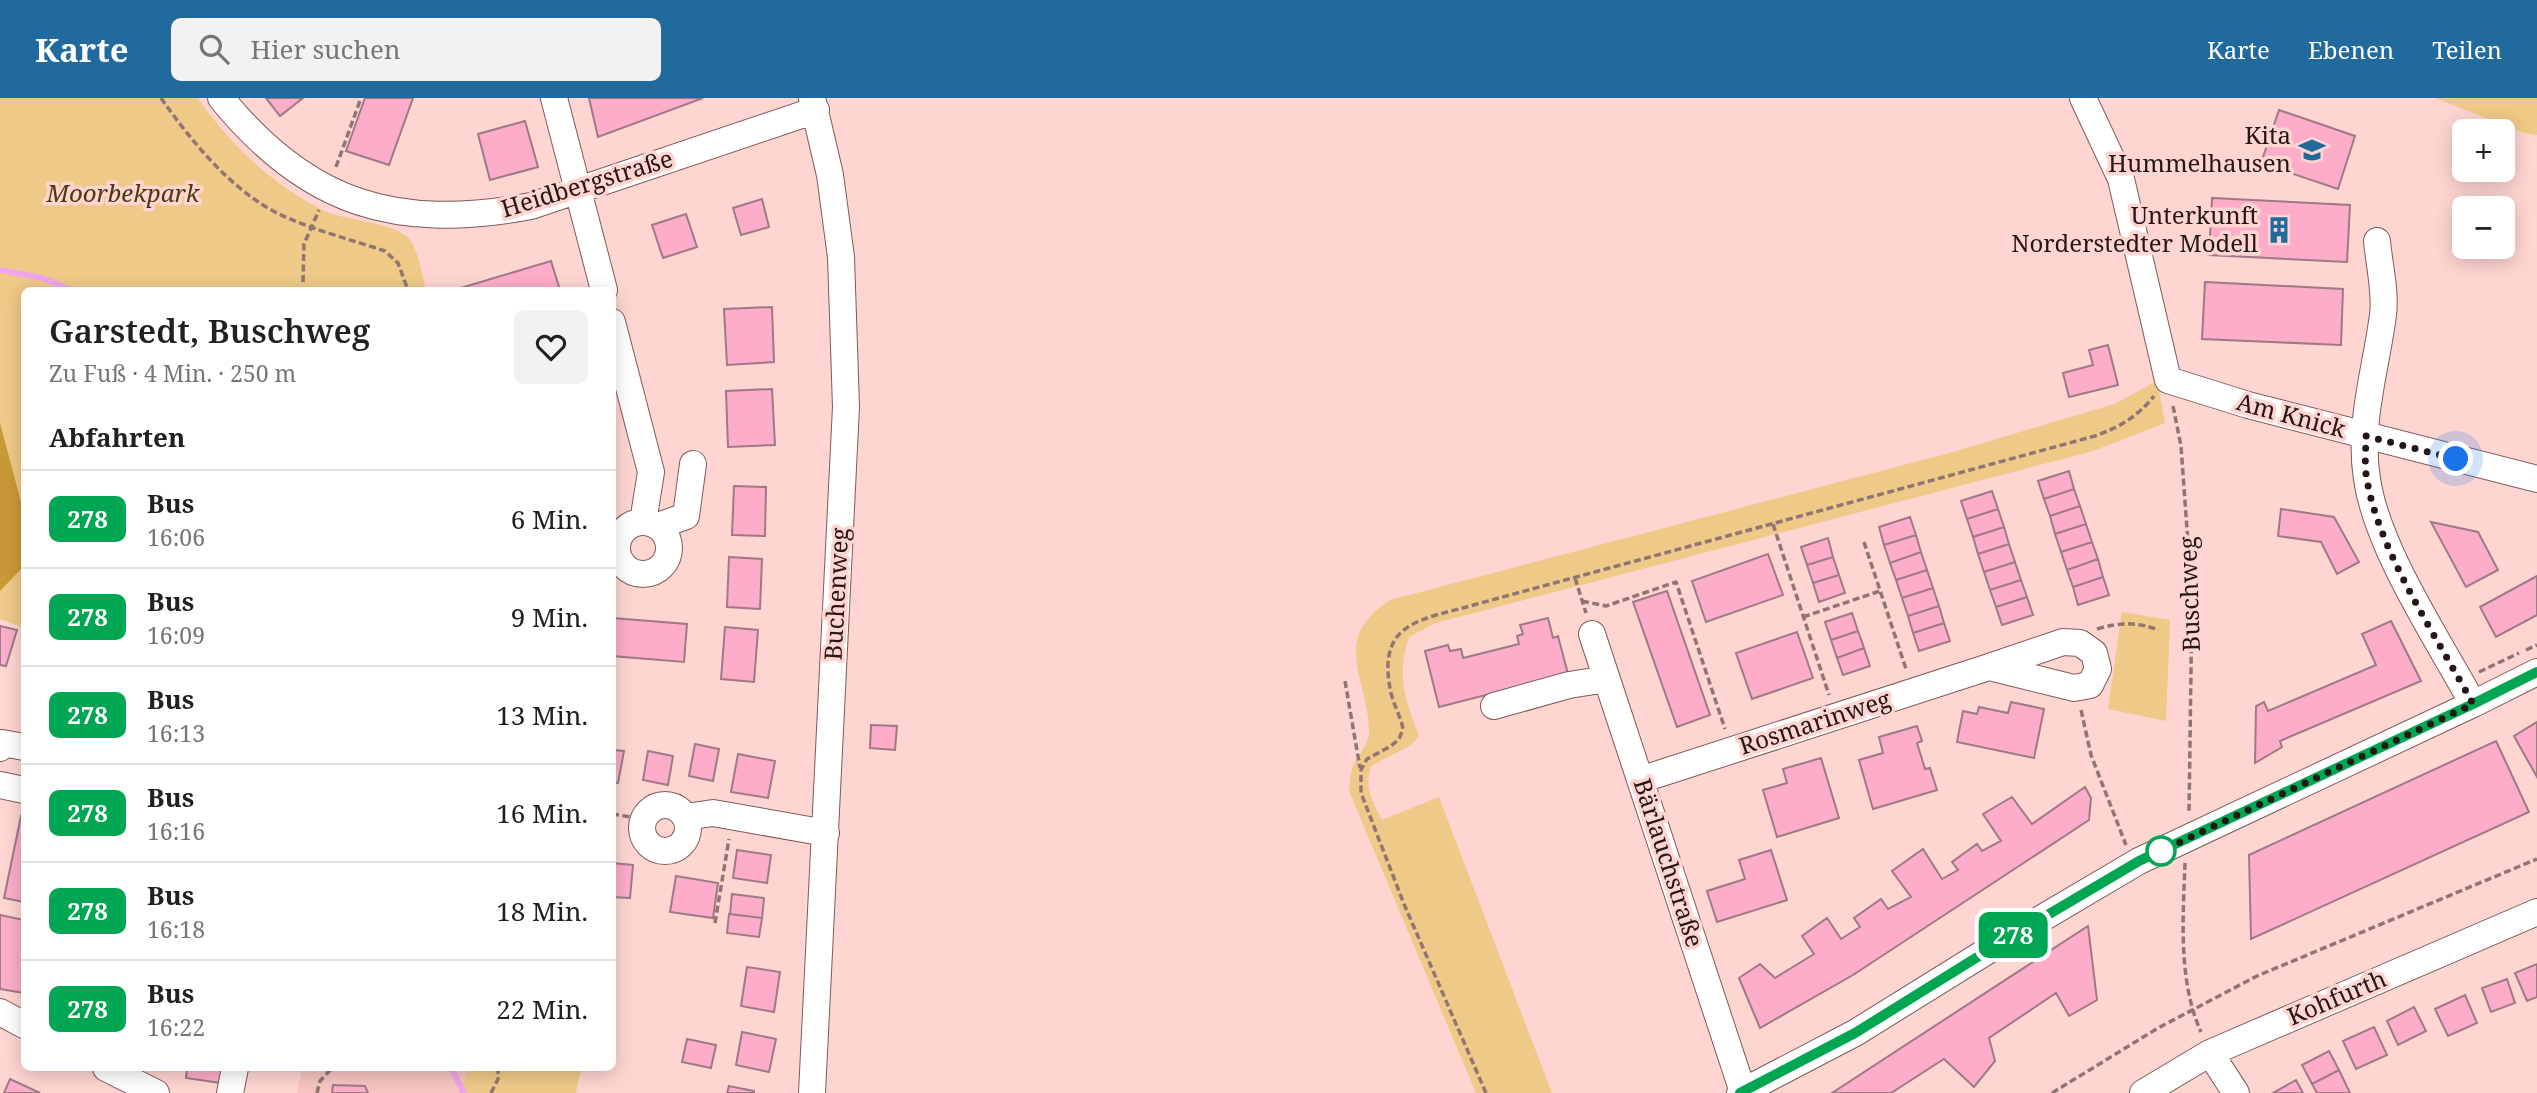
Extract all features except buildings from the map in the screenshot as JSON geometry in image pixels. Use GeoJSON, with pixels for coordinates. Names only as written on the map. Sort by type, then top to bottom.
{"type":"FeatureCollection","features":[{"type":"Feature","properties":{"kind":"street","name":"Heidbergstraße"},"geometry":{"type":"LineString","coordinates":[[221,98],[237,118],[281,160],[328,190],[365,204],[444,217],[488,214],[520,208],[578,191],[814,104]]}},
{"type":"Feature","properties":{"kind":"street"},"geometry":{"type":"LineString","coordinates":[[554,98],[603,287]]}},
{"type":"Feature","properties":{"kind":"street"},"geometry":{"type":"LineString","coordinates":[[2083,98],[2121,179],[2168,380]]}},
{"type":"Feature","properties":{"kind":"street","name":"Buchenweg"},"geometry":{"type":"LineString","coordinates":[[811,1093],[845,420],[841,257],[830,175],[814,104]]}},
{"type":"Feature","properties":{"kind":"street"},"geometry":{"type":"LineString","coordinates":[[2377,241],[2384,312],[2369,391],[2366,478],[2382,532],[2467,693]]}},
{"type":"Feature","properties":{"kind":"street"},"geometry":{"type":"LineString","coordinates":[[616,337],[651,472],[634,525],[616,545],[619,572],[647,574],[664,564],[669,547],[667,537],[634,525]]}},
{"type":"Feature","properties":{"kind":"street","name":"Am Knick"},"geometry":{"type":"LineString","coordinates":[[2168,380],[2198,391],[2537,479]]}},
{"type":"Feature","properties":{"kind":"street"},"geometry":{"type":"LineString","coordinates":[[634,525],[686,516],[693,464]]}},
{"type":"Feature","properties":{"kind":"street","name":"Bärlauchstraße"},"geometry":{"type":"LineString","coordinates":[[1592,634],[1742,1092]]}},
{"type":"Feature","properties":{"kind":"street","name":"Rosmarinweg"},"geometry":{"type":"LineString","coordinates":[[1640,780],[2063,642],[2080,643]]}},
{"type":"Feature","properties":{"kind":"street"},"geometry":{"type":"LineString","coordinates":[[1989,667],[2074,688],[2090,685],[2098,669],[2094,653],[2080,643]]}},
{"type":"Feature","properties":{"kind":"street"},"geometry":{"type":"LineString","coordinates":[[1742,1092],[1855,1033],[2134,864],[2186,840],[2467,693],[2537,672]]}},
{"type":"Feature","properties":{"kind":"street"},"geometry":{"type":"LineString","coordinates":[[1494,706],[1569,685],[1607,680]]}},
{"type":"Feature","properties":{"kind":"street"},"geometry":{"type":"LineString","coordinates":[[0,748],[2,743],[21,746]]}},
{"type":"Feature","properties":{"kind":"street"},"geometry":{"type":"LineString","coordinates":[[0,786],[21,790]]}},
{"type":"Feature","properties":{"kind":"street"},"geometry":{"type":"LineString","coordinates":[[660,805],[672,805],[686,817],[689,831],[685,842],[676,849],[665,852],[654,849],[646,841],[642,830],[644,819],[650,810],[660,805]]}},
{"type":"Feature","properties":{"kind":"street"},"geometry":{"type":"LineString","coordinates":[[686,817],[705,813],[733,816],[826,833]]}},
{"type":"Feature","properties":{"kind":"street","name":"Kohfurth"},"geometry":{"type":"LineString","coordinates":[[2143,1093],[2210,1053],[2537,912]]}},
{"type":"Feature","properties":{"kind":"street"},"geometry":{"type":"LineString","coordinates":[[0,1012],[21,1023]]}},
{"type":"Feature","properties":{"kind":"street"},"geometry":{"type":"LineString","coordinates":[[2210,1053],[2236,1093]]}},
{"type":"Feature","properties":{"kind":"street"},"geometry":{"type":"LineString","coordinates":[[230,1093],[234,1071]]}},
{"type":"Feature","properties":{"kind":"street"},"geometry":{"type":"LineString","coordinates":[[116,1079],[156,1093]]}},
{"type":"Feature","properties":{"kind":"path"},"geometry":{"type":"LineString","coordinates":[[161,98],[198,147],[241,188],[278,214],[385,251],[398,263],[407,287]]}},
{"type":"Feature","properties":{"kind":"path"},"geometry":{"type":"LineString","coordinates":[[1361,770],[1367,759],[1399,739],[1403,729],[1391,693],[1389,669],[1393,642],[1399,632],[1419,621],[2095,436],[2118,428],[2139,414],[2168,380]]}},
{"type":"Feature","properties":{"kind":"path","name":"Buschweg"},"geometry":{"type":"LineString","coordinates":[[2168,380],[2180,446],[2192,599],[2191,796],[2186,840],[2185,936],[2191,1010],[2210,1053]]}},
{"type":"Feature","properties":{"kind":"path"},"geometry":{"type":"LineString","coordinates":[[1773,524],[1836,716]]}},
{"type":"Feature","properties":{"kind":"path"},"geometry":{"type":"LineString","coordinates":[[1864,542],[1914,691]]}},
{"type":"Feature","properties":{"kind":"path"},"geometry":{"type":"LineString","coordinates":[[1575,578],[1592,634]]}},
{"type":"Feature","properties":{"kind":"path"},"geometry":{"type":"LineString","coordinates":[[1582,601],[1606,606],[1676,582],[1732,750]]}},
{"type":"Feature","properties":{"kind":"path"},"geometry":{"type":"LineString","coordinates":[[1803,617],[1880,591]]}},
{"type":"Feature","properties":{"kind":"path"},"geometry":{"type":"LineString","coordinates":[[2080,643],[2093,630],[2115,624],[2138,623],[2160,631]]}},
{"type":"Feature","properties":{"kind":"path"},"geometry":{"type":"LineString","coordinates":[[2467,693],[2537,645]]}},
{"type":"Feature","properties":{"kind":"path"},"geometry":{"type":"LineString","coordinates":[[1345,681],[1361,770],[1361,793],[1404,904],[1486,1093]]}},
{"type":"Feature","properties":{"kind":"path"},"geometry":{"type":"LineString","coordinates":[[2074,688],[2086,723],[2091,755],[2134,864]]}},
{"type":"Feature","properties":{"kind":"path"},"geometry":{"type":"LineString","coordinates":[[616,815],[644,819]]}},
{"type":"Feature","properties":{"kind":"path"},"geometry":{"type":"LineString","coordinates":[[715,923],[733,816]]}},
{"type":"Feature","properties":{"kind":"path"},"geometry":{"type":"LineString","coordinates":[[2052,1093],[2191,1010],[2277,967],[2537,859]]}},
{"type":"Feature","properties":{"kind":"path"},"geometry":{"type":"LineString","coordinates":[[317,1093],[320,1081],[329,1071]]}},
{"type":"Feature","properties":{"kind":"path"},"geometry":{"type":"LineString","coordinates":[[491,1093],[498,1079],[498,1071]]}},
{"type":"Feature","properties":{"kind":"shaded area"},"geometry":{"type":"Polygon","coordinates":[[[0,423],[21,502],[21,569],[0,591],[0,423]]]}},
{"type":"Feature","properties":{"kind":"shaded area"},"geometry":{"type":"Polygon","coordinates":[[[301,1071],[468,1071],[459,1093],[297,1093],[301,1071]]]}},
{"type":"Feature","properties":{"kind":"green space","name":"Moorbekpark"},"geometry":{"type":"Polygon","coordinates":[[[0,98],[198,98],[239,148],[288,190],[325,211],[394,229],[410,240],[416,251],[425,287],[21,287],[21,627],[0,619],[0,98]]]}},
{"type":"Feature","properties":{"kind":"green space"},"geometry":{"type":"Polygon","coordinates":[[[2435,98],[2537,98],[2537,135],[2515,129],[2515,119],[2488,119],[2435,98]]]}},
{"type":"Feature","properties":{"kind":"green space"},"geometry":{"type":"Polygon","coordinates":[[[2157,381],[2165,423],[2093,451],[1436,623],[1409,637],[1403,664],[1404,687],[1419,736],[1411,745],[1371,766],[1368,781],[1370,794],[1382,820],[1439,797],[1552,1093],[1476,1093],[1349,791],[1352,769],[1369,735],[1367,710],[1356,659],[1356,644],[1361,629],[1372,615],[1390,600],[1953,452],[2114,404],[2157,381]]]}},
{"type":"Feature","properties":{"kind":"green space"},"geometry":{"type":"Polygon","coordinates":[[[2122,612],[2170,620],[2166,721],[2108,709],[2122,612]]]}},
{"type":"Feature","properties":{"kind":"green space"},"geometry":{"type":"Polygon","coordinates":[[[468,1071],[580,1071],[576,1093],[459,1093],[468,1071]]]}},
{"type":"Feature","properties":{"kind":"waterway"},"geometry":{"type":"LineString","coordinates":[[0,270],[42,278],[64,287]]}},
{"type":"Feature","properties":{"kind":"waterway"},"geometry":{"type":"LineString","coordinates":[[453,1071],[464,1093]]}},
{"type":"Feature","properties":{"kind":"bus line","name":"278"},"geometry":{"type":"LineString","coordinates":[[1740,1093],[1855,1033],[2139,861],[2537,672]]}},
{"type":"Feature","properties":{"kind":"place","name":"Kita Hummelhausen"},"geometry":{"type":"Point","coordinates":[2312,150]}},
{"type":"Feature","properties":{"kind":"place","name":"Unterkunft Norderstedter Modell"},"geometry":{"type":"Point","coordinates":[2279,230]}},
{"type":"Feature","properties":{"kind":"route"},"geometry":{"type":"LineString","coordinates":[[2161,851],[2159,852],[2473,704],[2382,532],[2366,478],[2366,436],[2456,459]]}}]}
